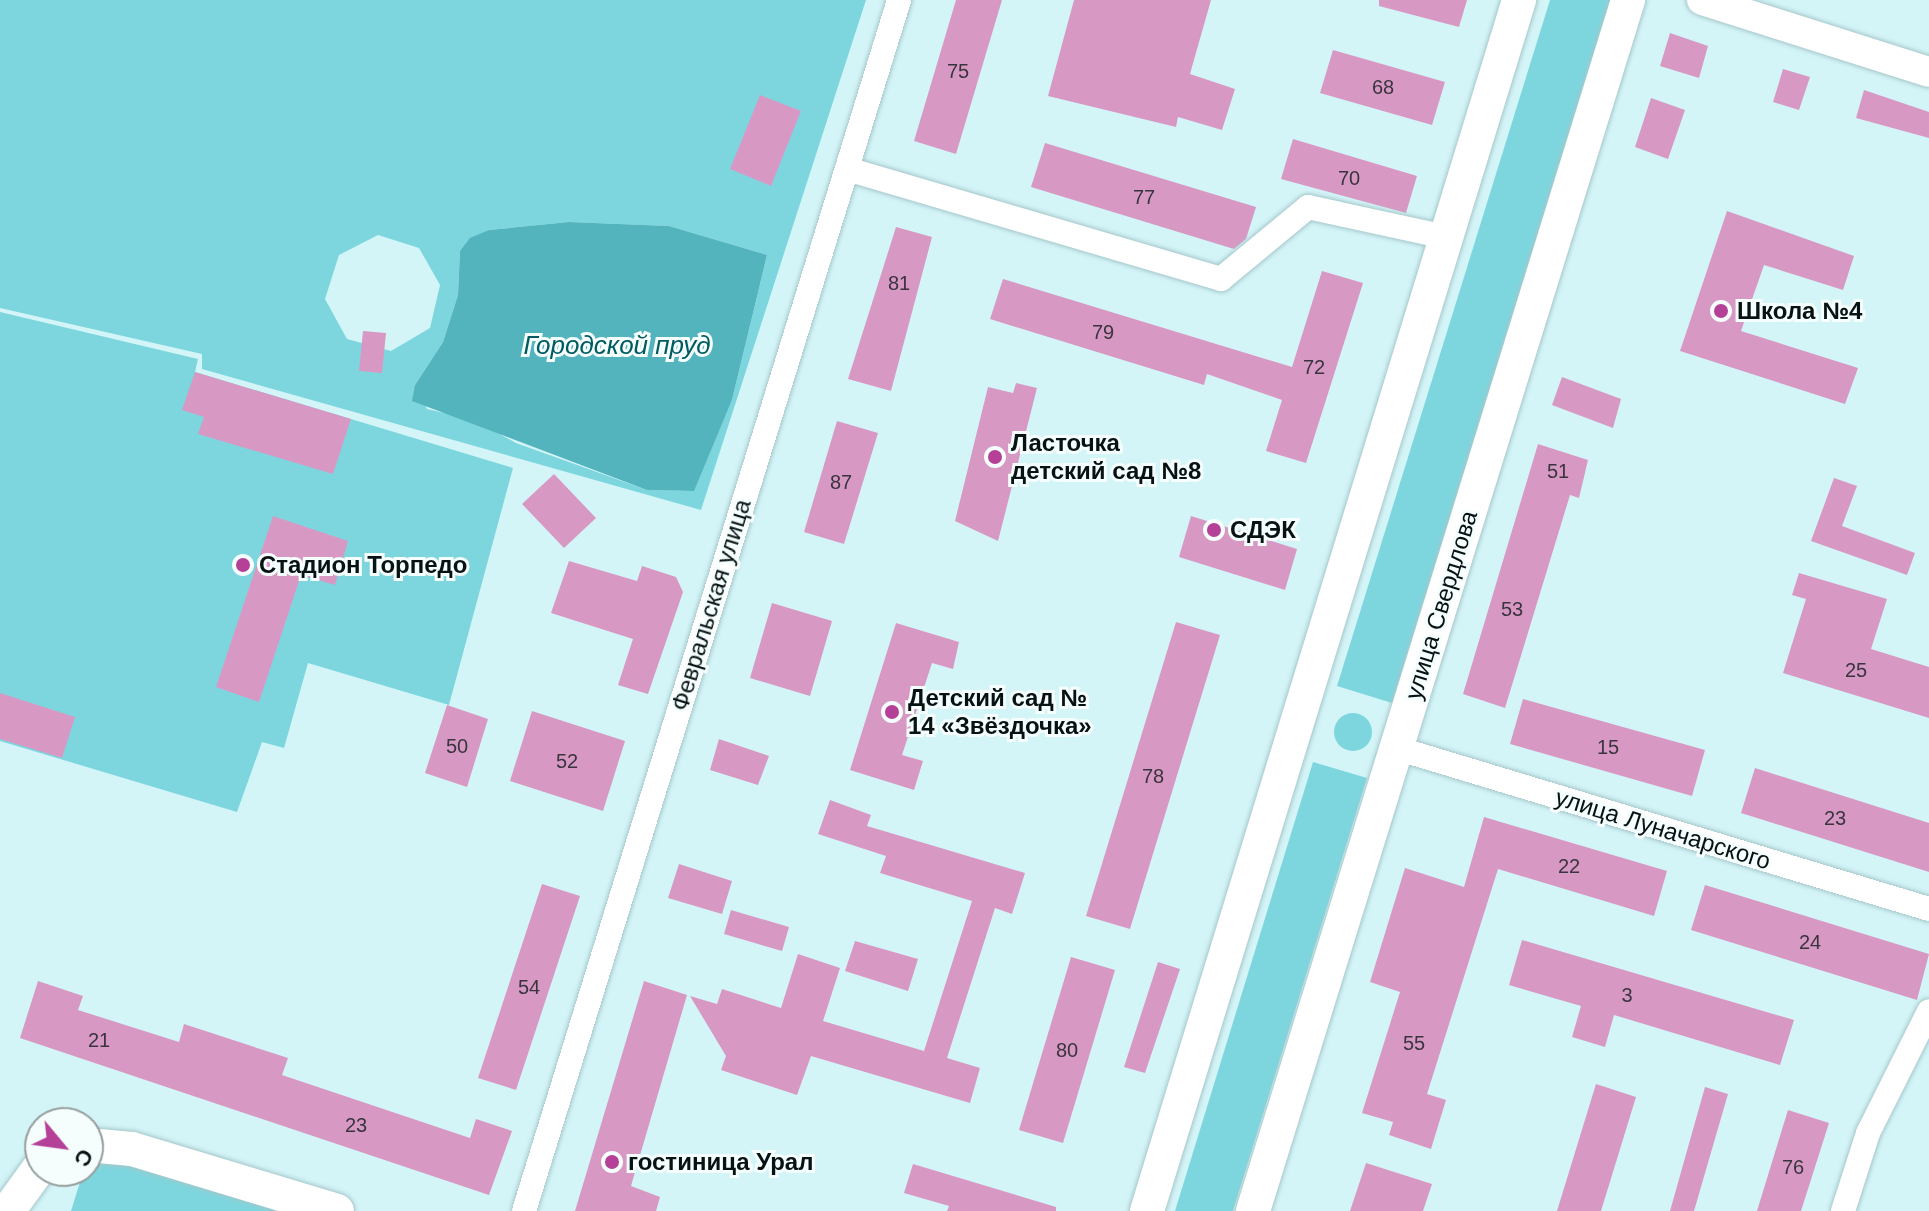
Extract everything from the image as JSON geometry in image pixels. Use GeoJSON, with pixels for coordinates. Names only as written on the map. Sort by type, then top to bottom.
{"type":"FeatureCollection","features":[{"type":"Feature","properties":{"kind":"main road"},"geometry":{"type":"LineString","coordinates":[[1147,1211],[1519,0]]}},
{"type":"Feature","properties":{"kind":"main road","name":"улица Свердлова"},"geometry":{"type":"LineString","coordinates":[[1253,1211],[1628,0]]}},
{"type":"Feature","properties":{"kind":"main road"},"geometry":{"type":"LineString","coordinates":[[104,1146],[132,1149],[337,1211]]}},
{"type":"Feature","properties":{"kind":"main road"},"geometry":{"type":"LineString","coordinates":[[5,1207],[24,1185]]}},
{"type":"Feature","properties":{"kind":"street","name":"Февральская улица"},"geometry":{"type":"LineString","coordinates":[[524,1211],[899,0]]}},
{"type":"Feature","properties":{"kind":"street"},"geometry":{"type":"LineString","coordinates":[[1702,0],[1929,72]]}},
{"type":"Feature","properties":{"kind":"street"},"geometry":{"type":"LineString","coordinates":[[847,169],[1221,279],[1308,207],[1446,237]]}},
{"type":"Feature","properties":{"kind":"street","name":"улица Луначарского"},"geometry":{"type":"LineString","coordinates":[[1396,748],[1929,909]]}},
{"type":"Feature","properties":{"kind":"street"},"geometry":{"type":"LineString","coordinates":[[1843,1211],[1868,1133],[1929,1011]]}},
{"type":"Feature","properties":{"kind":"shaded area"},"geometry":{"type":"Polygon","coordinates":[[[0,0],[866,0],[701,510],[202,369],[202,354],[0,308],[0,0]],[[569,222],[489,230],[460,251],[458,295],[443,342],[415,385],[427,409],[474,420],[516,443],[647,490],[693,491],[732,400],[767,255],[669,226],[569,222]],[[378,235],[339,255],[325,299],[347,339],[391,351],[430,328],[440,285],[419,248],[378,235]]]}},
{"type":"Feature","properties":{"kind":"shaded area"},"geometry":{"type":"Polygon","coordinates":[[[1550,0],[1610,0],[1392,703],[1337,686],[1550,0]]]}},
{"type":"Feature","properties":{"kind":"shaded area","name":"Стадион Торпедо"},"geometry":{"type":"Polygon","coordinates":[[[0,312],[198,359],[195,372],[513,468],[449,705],[308,663],[284,748],[262,742],[237,812],[0,741],[0,312]]]}},
{"type":"Feature","properties":{"kind":"shaded area"},"geometry":{"type":"Polygon","coordinates":[[[1353,713],[1366,719],[1372,732],[1366,745],[1353,751],[1340,745],[1334,732],[1340,719],[1353,713]]]}},
{"type":"Feature","properties":{"kind":"shaded area"},"geometry":{"type":"Polygon","coordinates":[[[1313,762],[1367,778],[1233,1211],[1175,1211],[1313,762]]]}},
{"type":"Feature","properties":{"kind":"shaded area"},"geometry":{"type":"Polygon","coordinates":[[[104,1160],[337,1211],[71,1211],[78,1187],[104,1187],[104,1160]]]}},
{"type":"Feature","properties":{"kind":"water","name":"Городской пруд"},"geometry":{"type":"Polygon","coordinates":[[[569,222],[669,226],[767,255],[732,400],[694,491],[647,490],[412,401],[415,385],[443,342],[458,295],[460,251],[470,238],[489,230],[569,222]]]}},
{"type":"Feature","properties":{"kind":"building"},"geometry":{"type":"Polygon","coordinates":[[[956,0],[1002,0],[956,154],[914,141],[956,0]]]}},
{"type":"Feature","properties":{"kind":"building"},"geometry":{"type":"Polygon","coordinates":[[[1074,0],[1211,0],[1190,74],[1235,89],[1222,130],[1178,117],[1176,127],[1048,96],[1074,0]]]}},
{"type":"Feature","properties":{"kind":"building"},"geometry":{"type":"Polygon","coordinates":[[[1379,0],[1467,0],[1459,27],[1379,6],[1379,0]]]}},
{"type":"Feature","properties":{"kind":"building"},"geometry":{"type":"Polygon","coordinates":[[[1670,33],[1708,46],[1699,78],[1660,66],[1670,33]]]}},
{"type":"Feature","properties":{"kind":"building"},"geometry":{"type":"Polygon","coordinates":[[[1333,50],[1445,82],[1432,125],[1320,93],[1333,50]]]}},
{"type":"Feature","properties":{"kind":"building"},"geometry":{"type":"Polygon","coordinates":[[[1783,69],[1810,77],[1799,110],[1773,102],[1783,69]]]}},
{"type":"Feature","properties":{"kind":"building"},"geometry":{"type":"Polygon","coordinates":[[[1864,90],[1929,112],[1929,138],[1856,118],[1864,90]]]}},
{"type":"Feature","properties":{"kind":"building"},"geometry":{"type":"Polygon","coordinates":[[[760,95],[801,111],[771,186],[730,169],[760,95]]]}},
{"type":"Feature","properties":{"kind":"building"},"geometry":{"type":"Polygon","coordinates":[[[1651,98],[1685,110],[1668,159],[1635,147],[1651,98]]]}},
{"type":"Feature","properties":{"kind":"building"},"geometry":{"type":"Polygon","coordinates":[[[1293,139],[1417,176],[1406,213],[1281,179],[1293,139]]]}},
{"type":"Feature","properties":{"kind":"building"},"geometry":{"type":"Polygon","coordinates":[[[1045,143],[1256,207],[1246,239],[1234,249],[1031,187],[1045,143]]]}},
{"type":"Feature","properties":{"kind":"building","name":"Школа №4"},"geometry":{"type":"Polygon","coordinates":[[[1727,211],[1854,256],[1843,290],[1764,265],[1741,331],[1858,368],[1845,404],[1680,351],[1727,211]]]}},
{"type":"Feature","properties":{"kind":"building"},"geometry":{"type":"Polygon","coordinates":[[[896,227],[932,237],[891,391],[848,379],[896,227]]]}},
{"type":"Feature","properties":{"kind":"building"},"geometry":{"type":"Polygon","coordinates":[[[1322,271],[1363,283],[1306,463],[1266,451],[1282,400],[1207,374],[1204,385],[990,319],[1003,279],[1292,367],[1322,271]]]}},
{"type":"Feature","properties":{"kind":"building"},"geometry":{"type":"Polygon","coordinates":[[[363,331],[386,333],[382,373],[359,371],[363,331]]]}},
{"type":"Feature","properties":{"kind":"building"},"geometry":{"type":"Polygon","coordinates":[[[195,372],[351,419],[333,474],[198,434],[204,417],[182,410],[195,372]]]}},
{"type":"Feature","properties":{"kind":"building"},"geometry":{"type":"Polygon","coordinates":[[[1562,377],[1621,399],[1613,428],[1552,405],[1562,377]]]}},
{"type":"Feature","properties":{"kind":"building","name":"Ласточка детский сад №8"},"geometry":{"type":"Polygon","coordinates":[[[1016,383],[1037,388],[998,541],[955,521],[988,387],[1013,393],[1016,383]]]}},
{"type":"Feature","properties":{"kind":"building"},"geometry":{"type":"Polygon","coordinates":[[[837,421],[878,433],[844,544],[804,532],[837,421]]]}},
{"type":"Feature","properties":{"kind":"building"},"geometry":{"type":"Polygon","coordinates":[[[1538,444],[1588,460],[1579,498],[1570,495],[1505,708],[1463,694],[1538,444]]]}},
{"type":"Feature","properties":{"kind":"building"},"geometry":{"type":"Polygon","coordinates":[[[554,474],[596,518],[564,548],[522,504],[554,474]]]}},
{"type":"Feature","properties":{"kind":"building"},"geometry":{"type":"Polygon","coordinates":[[[1834,478],[1857,486],[1842,526],[1915,553],[1907,575],[1811,541],[1834,478]]]}},
{"type":"Feature","properties":{"kind":"building"},"geometry":{"type":"Polygon","coordinates":[[[273,516],[348,541],[335,585],[301,575],[259,702],[216,687],[273,516]]]}},
{"type":"Feature","properties":{"kind":"building"},"geometry":{"type":"Polygon","coordinates":[[[1191,516],[1297,549],[1285,590],[1179,557],[1191,516]]]}},
{"type":"Feature","properties":{"kind":"building"},"geometry":{"type":"Polygon","coordinates":[[[569,561],[637,581],[642,566],[676,577],[683,592],[648,694],[618,685],[633,639],[551,613],[569,561]]]}},
{"type":"Feature","properties":{"kind":"building"},"geometry":{"type":"Polygon","coordinates":[[[1799,573],[1887,599],[1871,649],[1929,667],[1929,718],[1783,673],[1806,599],[1792,595],[1799,573]]]}},
{"type":"Feature","properties":{"kind":"building"},"geometry":{"type":"Polygon","coordinates":[[[772,603],[832,621],[810,696],[750,678],[772,603]]]}},
{"type":"Feature","properties":{"kind":"building"},"geometry":{"type":"Polygon","coordinates":[[[1176,622],[1220,635],[1130,929],[1086,916],[1176,622]]]}},
{"type":"Feature","properties":{"kind":"building","name":"Детский сад № 14 «Звёздочка»"},"geometry":{"type":"Polygon","coordinates":[[[896,623],[959,642],[953,669],[932,663],[902,755],[923,761],[914,790],[850,770],[896,623]]]}},
{"type":"Feature","properties":{"kind":"building"},"geometry":{"type":"Polygon","coordinates":[[[0,693],[75,717],[62,758],[0,739],[0,693]]]}},
{"type":"Feature","properties":{"kind":"building"},"geometry":{"type":"Polygon","coordinates":[[[1523,699],[1705,750],[1692,796],[1510,744],[1523,699]]]}},
{"type":"Feature","properties":{"kind":"building"},"geometry":{"type":"Polygon","coordinates":[[[447,705],[488,719],[467,787],[425,773],[447,705]]]}},
{"type":"Feature","properties":{"kind":"building"},"geometry":{"type":"Polygon","coordinates":[[[532,711],[625,741],[603,811],[510,781],[532,711]]]}},
{"type":"Feature","properties":{"kind":"building"},"geometry":{"type":"Polygon","coordinates":[[[719,739],[769,756],[758,785],[710,770],[719,739]]]}},
{"type":"Feature","properties":{"kind":"building"},"geometry":{"type":"Polygon","coordinates":[[[1755,768],[1929,823],[1929,872],[1741,813],[1755,768]]]}},
{"type":"Feature","properties":{"kind":"building"},"geometry":{"type":"Polygon","coordinates":[[[830,800],[871,815],[867,826],[1025,873],[1012,914],[995,908],[947,1058],[980,1068],[970,1103],[811,1056],[797,1095],[721,1070],[726,1056],[690,996],[717,1004],[722,989],[781,1008],[798,954],[840,968],[823,1021],[924,1051],[972,901],[880,873],[886,856],[818,834],[830,800]]]}},
{"type":"Feature","properties":{"kind":"building"},"geometry":{"type":"Polygon","coordinates":[[[1484,817],[1667,871],[1654,916],[1498,869],[1427,1094],[1446,1100],[1431,1149],[1389,1135],[1393,1122],[1362,1113],[1400,992],[1370,982],[1405,868],[1464,887],[1484,817]]]}},
{"type":"Feature","properties":{"kind":"building"},"geometry":{"type":"Polygon","coordinates":[[[679,864],[732,881],[722,914],[668,898],[679,864]]]}},
{"type":"Feature","properties":{"kind":"building"},"geometry":{"type":"Polygon","coordinates":[[[542,884],[580,896],[516,1090],[478,1078],[542,884]]]}},
{"type":"Feature","properties":{"kind":"building"},"geometry":{"type":"Polygon","coordinates":[[[1705,885],[1929,954],[1917,1000],[1691,930],[1705,885]]]}},
{"type":"Feature","properties":{"kind":"building"},"geometry":{"type":"Polygon","coordinates":[[[731,910],[789,927],[782,951],[724,934],[731,910]]]}},
{"type":"Feature","properties":{"kind":"building"},"geometry":{"type":"Polygon","coordinates":[[[1522,940],[1794,1020],[1780,1065],[1614,1015],[1605,1047],[1572,1037],[1581,1006],[1509,985],[1522,940]]]}},
{"type":"Feature","properties":{"kind":"building"},"geometry":{"type":"Polygon","coordinates":[[[855,941],[918,959],[908,991],[845,971],[855,941]]]}},
{"type":"Feature","properties":{"kind":"building"},"geometry":{"type":"Polygon","coordinates":[[[1071,957],[1115,970],[1063,1143],[1019,1130],[1071,957]]]}},
{"type":"Feature","properties":{"kind":"building"},"geometry":{"type":"Polygon","coordinates":[[[1158,962],[1180,969],[1145,1073],[1124,1067],[1158,962]]]}},
{"type":"Feature","properties":{"kind":"building"},"geometry":{"type":"Polygon","coordinates":[[[38,981],[83,996],[78,1010],[179,1042],[184,1024],[288,1058],[282,1075],[470,1138],[476,1119],[512,1131],[489,1195],[20,1038],[38,981]]]}},
{"type":"Feature","properties":{"kind":"building"},"geometry":{"type":"Polygon","coordinates":[[[644,981],[687,995],[631,1186],[660,1197],[656,1211],[575,1211],[644,981]]]}},
{"type":"Feature","properties":{"kind":"building"},"geometry":{"type":"Polygon","coordinates":[[[1596,1084],[1636,1097],[1601,1211],[1557,1211],[1596,1084]]]}},
{"type":"Feature","properties":{"kind":"building"},"geometry":{"type":"Polygon","coordinates":[[[1705,1087],[1728,1094],[1694,1211],[1670,1211],[1705,1087]]]}},
{"type":"Feature","properties":{"kind":"building"},"geometry":{"type":"Polygon","coordinates":[[[1788,1110],[1829,1123],[1801,1211],[1757,1211],[1788,1110]]]}},
{"type":"Feature","properties":{"kind":"building"},"geometry":{"type":"Polygon","coordinates":[[[1366,1163],[1432,1184],[1423,1211],[1350,1211],[1366,1163]]]}},
{"type":"Feature","properties":{"kind":"building"},"geometry":{"type":"Polygon","coordinates":[[[913,1164],[1056,1207],[1056,1211],[947,1211],[949,1206],[904,1193],[913,1164]]]}},
{"type":"Feature","properties":{"kind":"place","name":"Школа №4"},"geometry":{"type":"Point","coordinates":[1721,311]}},
{"type":"Feature","properties":{"kind":"place","name":"Ласточка детский сад №8"},"geometry":{"type":"Point","coordinates":[995,457]}},
{"type":"Feature","properties":{"kind":"place","name":"СДЭК"},"geometry":{"type":"Point","coordinates":[1214,530]}},
{"type":"Feature","properties":{"kind":"place","name":"Стадион Торпедо"},"geometry":{"type":"Point","coordinates":[243,565]}},
{"type":"Feature","properties":{"kind":"place","name":"Детский сад № 14 «Звёздочка»"},"geometry":{"type":"Point","coordinates":[892,712]}},
{"type":"Feature","properties":{"kind":"place","name":"гостиница Урал"},"geometry":{"type":"Point","coordinates":[612,1162]}}]}
